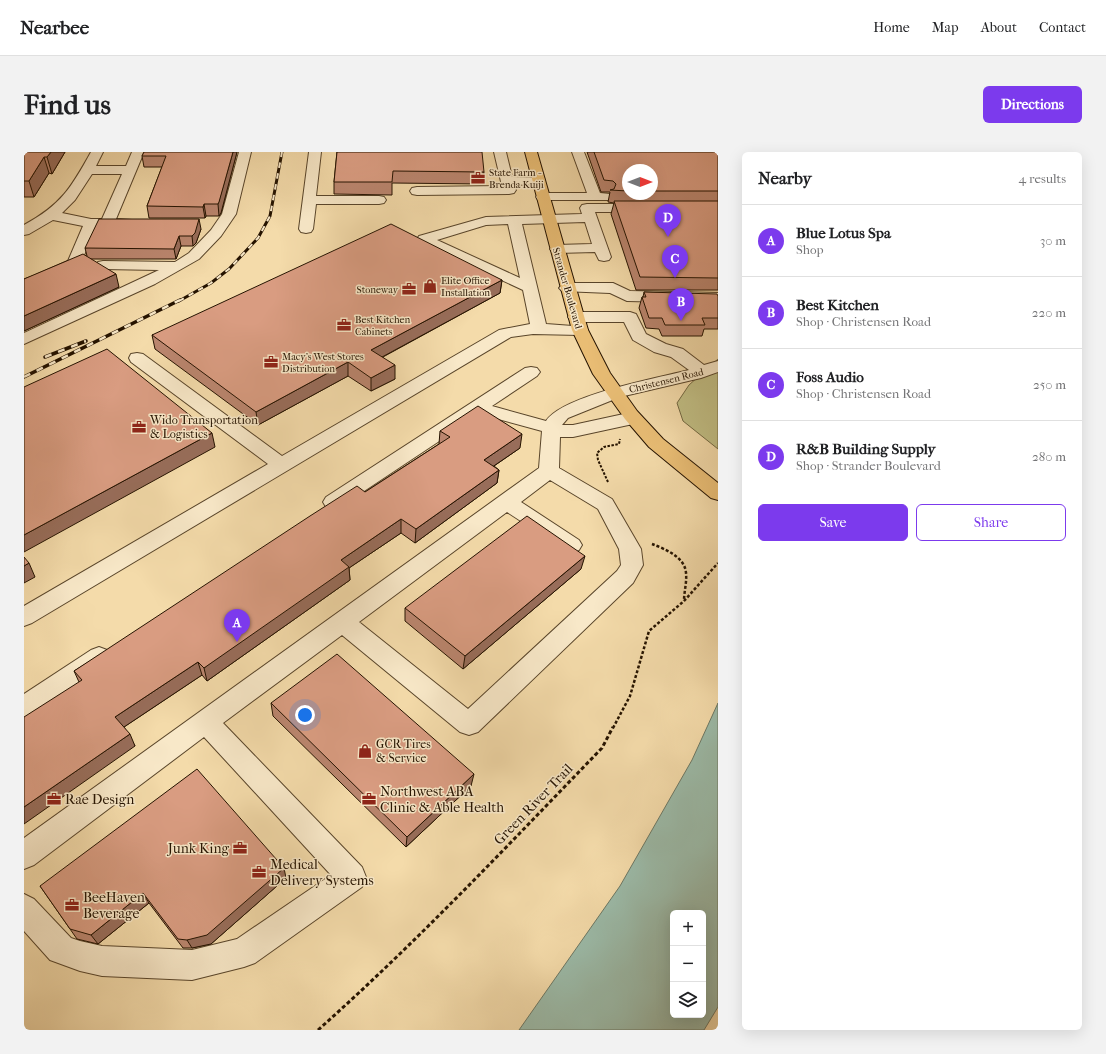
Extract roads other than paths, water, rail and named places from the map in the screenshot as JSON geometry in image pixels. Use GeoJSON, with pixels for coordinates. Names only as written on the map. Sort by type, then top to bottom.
{"type":"FeatureCollection","features":[{"type":"Feature","properties":{"kind":"main road","name":"Strander Boulevard"},"geometry":{"type":"LineString","coordinates":[[531,152],[556,249],[578,323],[602,374],[633,418],[656,443],[718,493]]}},
{"type":"Feature","properties":{"kind":"street"},"geometry":{"type":"LineString","coordinates":[[24,232],[62,206],[75,191],[97,152]]}},
{"type":"Feature","properties":{"kind":"street"},"geometry":{"type":"LineString","coordinates":[[107,223],[138,152]]}},
{"type":"Feature","properties":{"kind":"street"},"geometry":{"type":"LineString","coordinates":[[24,340],[150,281],[178,266],[204,246],[224,224],[229,214],[245,152]]}},
{"type":"Feature","properties":{"kind":"street"},"geometry":{"type":"LineString","coordinates":[[306,229],[315,152]]}},
{"type":"Feature","properties":{"kind":"street"},"geometry":{"type":"LineString","coordinates":[[417,191],[509,190],[500,152]]}},
{"type":"Feature","properties":{"kind":"street"},"geometry":{"type":"LineString","coordinates":[[578,152],[595,197]]}},
{"type":"Feature","properties":{"kind":"street"},"geometry":{"type":"LineString","coordinates":[[87,170],[130,170]]}},
{"type":"Feature","properties":{"kind":"street"},"geometry":{"type":"LineString","coordinates":[[507,181],[539,181]]}},
{"type":"Feature","properties":{"kind":"street"},"geometry":{"type":"LineString","coordinates":[[543,198],[622,197]]}},
{"type":"Feature","properties":{"kind":"street"},"geometry":{"type":"LineString","coordinates":[[309,200],[379,200]]}},
{"type":"Feature","properties":{"kind":"street"},"geometry":{"type":"LineString","coordinates":[[556,249],[603,253],[587,208],[656,208]]}},
{"type":"Feature","properties":{"kind":"street"},"geometry":{"type":"LineString","coordinates":[[50,215],[91,223],[138,223]]}},
{"type":"Feature","properties":{"kind":"street"},"geometry":{"type":"LineString","coordinates":[[530,288],[424,239],[473,224],[514,219],[590,218]]}},
{"type":"Feature","properties":{"kind":"street"},"geometry":{"type":"LineString","coordinates":[[514,219],[539,329]]}},
{"type":"Feature","properties":{"kind":"street"},"geometry":{"type":"LineString","coordinates":[[24,285],[74,264],[91,223]]}},
{"type":"Feature","properties":{"kind":"street"},"geometry":{"type":"LineString","coordinates":[[208,224],[224,224]]}},
{"type":"Feature","properties":{"kind":"street"},"geometry":{"type":"LineString","coordinates":[[103,265],[178,266]]}},
{"type":"Feature","properties":{"kind":"street"},"geometry":{"type":"LineString","coordinates":[[567,288],[613,288],[626,296],[718,298]]}},
{"type":"Feature","properties":{"kind":"street"},"geometry":{"type":"LineString","coordinates":[[24,617],[504,333],[516,330],[539,329],[630,317],[639,337],[660,348],[677,353],[702,372]]}},
{"type":"Feature","properties":{"kind":"street"},"geometry":{"type":"LineString","coordinates":[[137,358],[282,465]]}},
{"type":"Feature","properties":{"kind":"street","name":"Christensen Road"},"geometry":{"type":"LineString","coordinates":[[551,428],[562,414],[614,393],[702,372],[718,366]]}},
{"type":"Feature","properties":{"kind":"street"},"geometry":{"type":"LineString","coordinates":[[317,513],[531,372]]}},
{"type":"Feature","properties":{"kind":"street"},"geometry":{"type":"LineString","coordinates":[[477,407],[564,432],[633,418]]}},
{"type":"Feature","properties":{"kind":"street"},"geometry":{"type":"LineString","coordinates":[[24,855],[548,471],[551,428]]}},
{"type":"Feature","properties":{"kind":"street"},"geometry":{"type":"LineString","coordinates":[[342,622],[469,724],[625,577],[632,565],[630,549],[605,504],[548,471]]}},
{"type":"Feature","properties":{"kind":"street"},"geometry":{"type":"LineString","coordinates":[[506,502],[572,545]]}},
{"type":"Feature","properties":{"kind":"street"},"geometry":{"type":"LineString","coordinates":[[24,706],[117,645]]}},
{"type":"Feature","properties":{"kind":"street"},"geometry":{"type":"LineString","coordinates":[[24,909],[61,949],[80,956],[102,961],[192,965],[244,952],[352,877],[206,722]]}},
{"type":"Feature","properties":{"kind":"railway"},"geometry":{"type":"LineString","coordinates":[[179,301],[211,283],[229,269],[258,238],[270,216],[282,152]]}},
{"type":"Feature","properties":{"kind":"railway"},"geometry":{"type":"LineString","coordinates":[[24,377],[180,300]]}},
{"type":"Feature","properties":{"kind":"railway"},"geometry":{"type":"LineString","coordinates":[[45,357],[86,341]]}},
{"type":"Feature","properties":{"kind":"place","name":"State Farm - Brenda Kuiji"},"geometry":{"type":"Point","coordinates":[478,178]}},
{"type":"Feature","properties":{"kind":"place","name":"R&B Building Supply"},"geometry":{"type":"Point","coordinates":[668,237]}},
{"type":"Feature","properties":{"kind":"place","name":"Foss Audio"},"geometry":{"type":"Point","coordinates":[675,278]}},
{"type":"Feature","properties":{"kind":"place","name":"Elite Office Installation"},"geometry":{"type":"Point","coordinates":[430,286]}},
{"type":"Feature","properties":{"kind":"place","name":"Stoneway"},"geometry":{"type":"Point","coordinates":[409,289]}},
{"type":"Feature","properties":{"kind":"place","name":"Best Kitchen"},"geometry":{"type":"Point","coordinates":[681,321]}},
{"type":"Feature","properties":{"kind":"place","name":"Best Kitchen Cabinets"},"geometry":{"type":"Point","coordinates":[344,325]}},
{"type":"Feature","properties":{"kind":"place","name":"Macy's West Stores Distribution"},"geometry":{"type":"Point","coordinates":[271,362]}},
{"type":"Feature","properties":{"kind":"place","name":"Wido Transportation & Logistics"},"geometry":{"type":"Point","coordinates":[139,427]}},
{"type":"Feature","properties":{"kind":"place","name":"Blue Lotus Spa"},"geometry":{"type":"Point","coordinates":[237,642]}},
{"type":"Feature","properties":{"kind":"place","name":"GCR Tires & Service"},"geometry":{"type":"Point","coordinates":[365,751]}},
{"type":"Feature","properties":{"kind":"place","name":"Rae Design"},"geometry":{"type":"Point","coordinates":[54,799]}},
{"type":"Feature","properties":{"kind":"place","name":"Northwest ABA Clinic & Able Health"},"geometry":{"type":"Point","coordinates":[369,799]}},
{"type":"Feature","properties":{"kind":"place","name":"Junk King"},"geometry":{"type":"Point","coordinates":[240,848]}},
{"type":"Feature","properties":{"kind":"place","name":"Medical Delivery Systems"},"geometry":{"type":"Point","coordinates":[259,872]}},
{"type":"Feature","properties":{"kind":"place","name":"BeeHaven Beverage"},"geometry":{"type":"Point","coordinates":[72,905]}}]}
